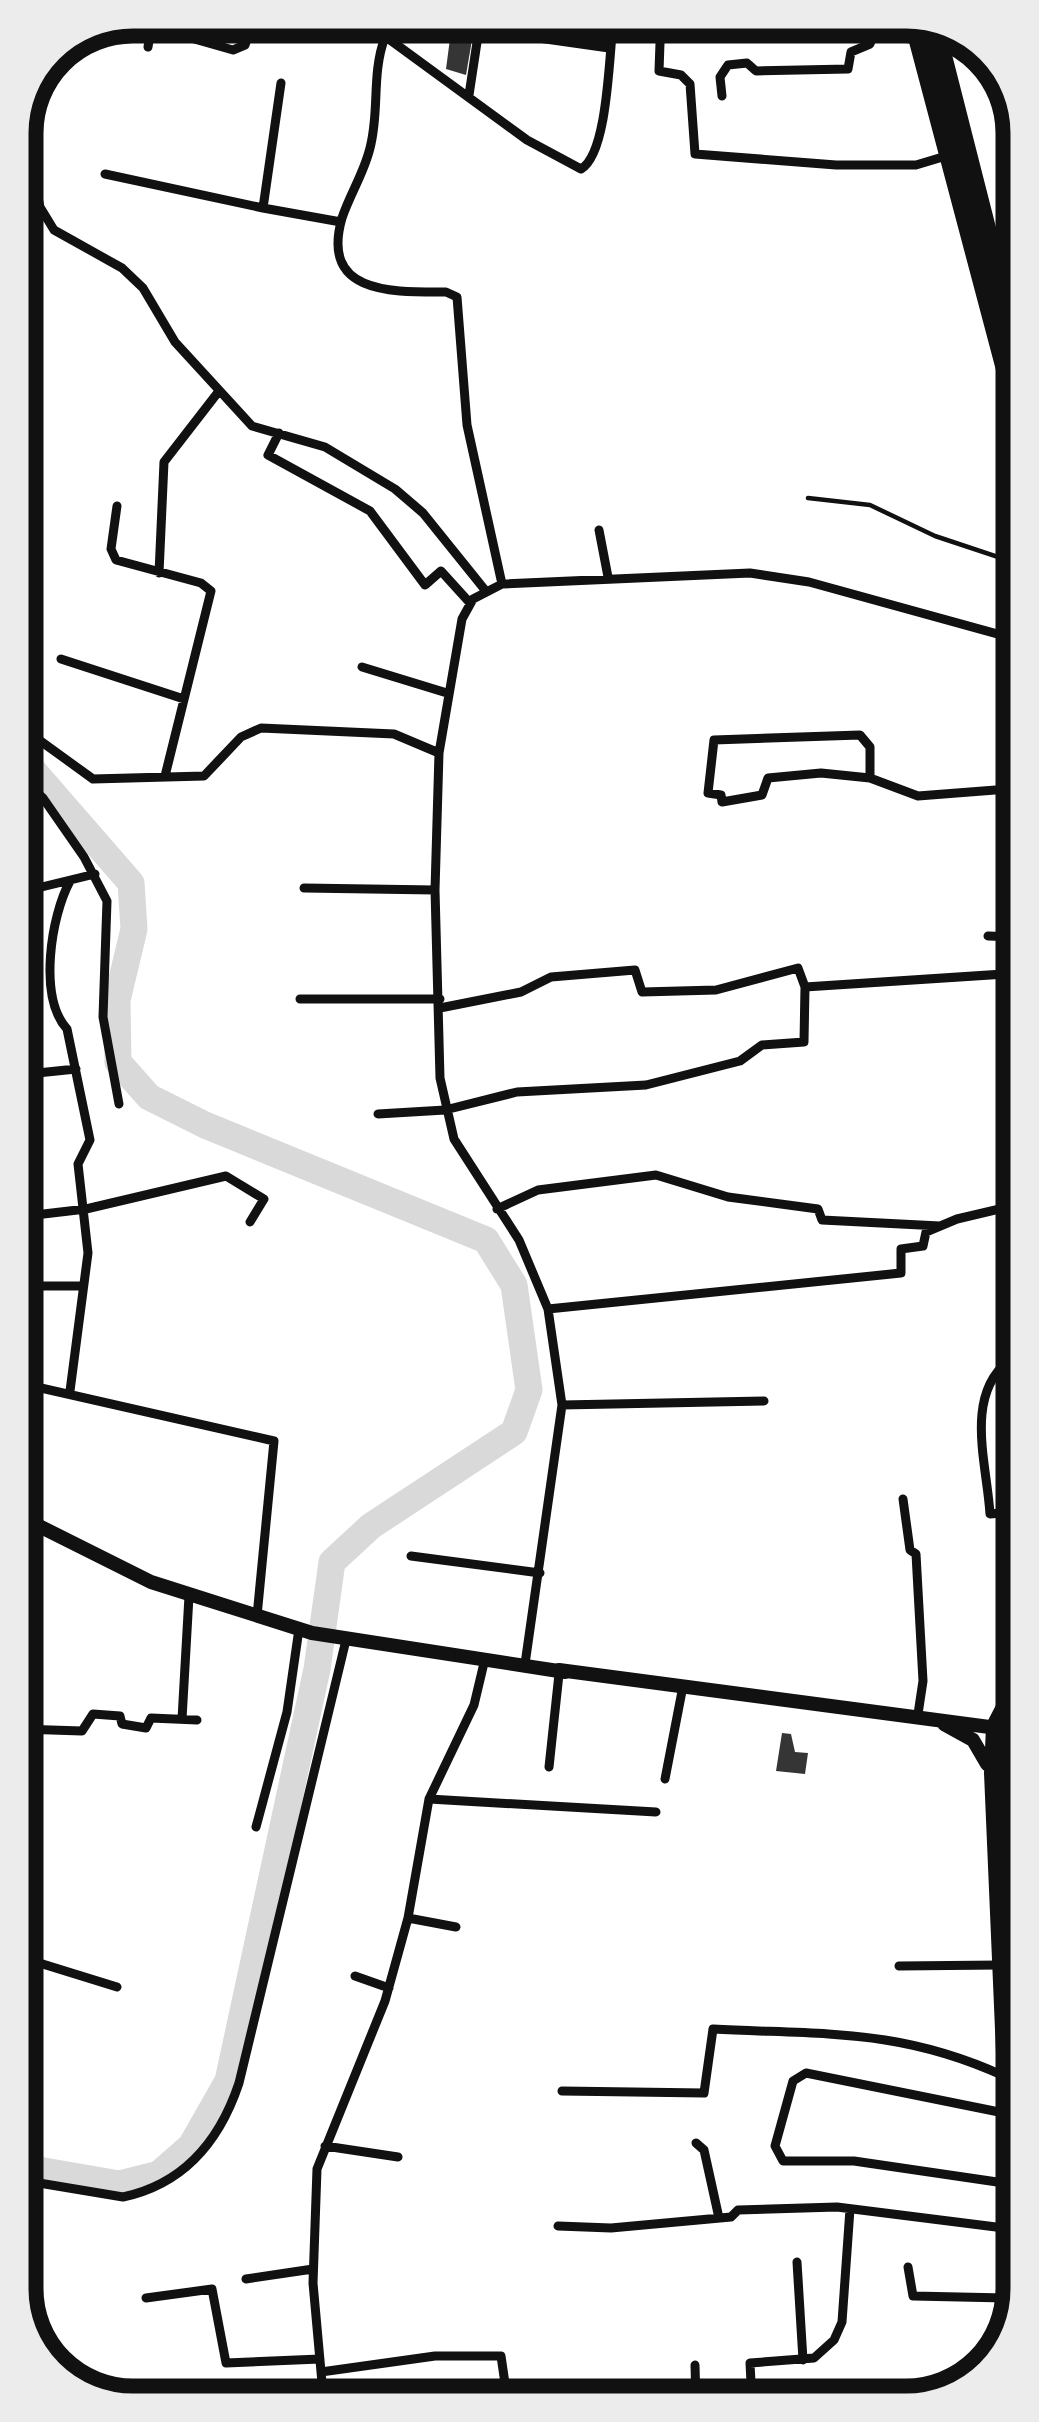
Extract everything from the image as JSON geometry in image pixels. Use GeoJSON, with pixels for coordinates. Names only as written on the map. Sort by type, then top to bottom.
{"type":"FeatureCollection","features":[{"type":"Feature","properties":{"kind":"main road"},"geometry":{"type":"LineString","coordinates":[[915,36],[1003,373]]}},
{"type":"Feature","properties":{"kind":"main road"},"geometry":{"type":"LineString","coordinates":[[927,39],[1003,329]]}},
{"type":"Feature","properties":{"kind":"main road"},"geometry":{"type":"LineString","coordinates":[[942,43],[1003,283]]}},
{"type":"Feature","properties":{"kind":"main road"},"geometry":{"type":"LineString","coordinates":[[36,1524],[189,1596],[343,1640],[562,1673],[1003,1728]]}},
{"type":"Feature","properties":{"kind":"main road"},"geometry":{"type":"LineString","coordinates":[[480,1662],[525,1664],[562,1673]]}},
{"type":"Feature","properties":{"kind":"main road"},"geometry":{"type":"LineString","coordinates":[[738,1693],[940,1723],[973,1740],[991,1773]]}},
{"type":"Feature","properties":{"kind":"main road"},"geometry":{"type":"LineString","coordinates":[[1003,1705],[992,1726],[991,1773],[1003,2049]]}},
{"type":"Feature","properties":{"kind":"street"},"geometry":{"type":"LineString","coordinates":[[531,36],[610,48]]}},
{"type":"Feature","properties":{"kind":"street"},"geometry":{"type":"LineString","coordinates":[[502,584],[467,425],[457,297],[366,286],[344,269],[340,259],[341,222],[374,133],[374,70],[385,37],[527,140],[572,166],[586,167],[593,158],[611,36]]}},
{"type":"Feature","properties":{"kind":"street"},"geometry":{"type":"LineString","coordinates":[[660,36],[658,69],[681,75],[690,84],[695,154],[904,166],[946,156]]}},
{"type":"Feature","properties":{"kind":"street"},"geometry":{"type":"LineString","coordinates":[[722,96],[720,77],[728,64],[747,63],[754,71],[848,69],[851,52],[870,44],[873,36]]}},
{"type":"Feature","properties":{"kind":"street"},"geometry":{"type":"LineString","coordinates":[[148,47],[150,37]]}},
{"type":"Feature","properties":{"kind":"street"},"geometry":{"type":"LineString","coordinates":[[190,37],[241,49],[246,37]]}},
{"type":"Feature","properties":{"kind":"street"},"geometry":{"type":"LineString","coordinates":[[469,95],[478,37]]}},
{"type":"Feature","properties":{"kind":"street"},"geometry":{"type":"LineString","coordinates":[[263,208],[281,83]]}},
{"type":"Feature","properties":{"kind":"street"},"geometry":{"type":"LineString","coordinates":[[105,174],[341,222]]}},
{"type":"Feature","properties":{"kind":"street"},"geometry":{"type":"LineString","coordinates":[[36,189],[40,207],[54,230],[122,268],[145,291],[175,342],[252,425],[325,447],[395,489],[423,513],[485,590]]}},
{"type":"Feature","properties":{"kind":"street"},"geometry":{"type":"LineString","coordinates":[[159,573],[164,462],[219,391]]}},
{"type":"Feature","properties":{"kind":"street"},"geometry":{"type":"LineString","coordinates":[[278,434],[268,455],[357,501],[425,585],[441,571],[470,604]]}},
{"type":"Feature","properties":{"kind":"street"},"geometry":{"type":"LineString","coordinates":[[117,506],[113,557],[201,583],[211,591],[165,776]]}},
{"type":"Feature","properties":{"kind":"street"},"geometry":{"type":"LineString","coordinates":[[598,530],[608,577]]}},
{"type":"Feature","properties":{"kind":"street"},"geometry":{"type":"LineString","coordinates":[[525,1664],[562,1405],[548,1309],[519,1240],[461,1154],[446,1110],[440,1003],[435,890],[439,753],[447,693],[470,604],[485,590],[502,584],[750,573],[809,582],[1003,636]]}},
{"type":"Feature","properties":{"kind":"street"},"geometry":{"type":"LineString","coordinates":[[61,659],[184,699]]}},
{"type":"Feature","properties":{"kind":"street"},"geometry":{"type":"LineString","coordinates":[[362,667],[447,693]]}},
{"type":"Feature","properties":{"kind":"street"},"geometry":{"type":"LineString","coordinates":[[36,738],[93,778],[206,776],[238,739],[261,728],[394,734],[439,753]]}},
{"type":"Feature","properties":{"kind":"street"},"geometry":{"type":"LineString","coordinates":[[870,778],[871,748],[860,736],[714,740],[708,793],[721,795],[722,802],[762,796],[768,778],[798,774],[870,778],[910,795],[1003,789]]}},
{"type":"Feature","properties":{"kind":"street"},"geometry":{"type":"LineString","coordinates":[[36,792],[95,874],[107,901],[103,1017],[119,1104]]}},
{"type":"Feature","properties":{"kind":"street"},"geometry":{"type":"LineString","coordinates":[[36,889],[95,874]]}},
{"type":"Feature","properties":{"kind":"street"},"geometry":{"type":"LineString","coordinates":[[70,881],[62,897],[52,986],[56,1016],[68,1028],[91,1140],[78,1164],[86,1209],[70,1391]]}},
{"type":"Feature","properties":{"kind":"street"},"geometry":{"type":"LineString","coordinates":[[304,888],[435,890]]}},
{"type":"Feature","properties":{"kind":"street"},"geometry":{"type":"LineString","coordinates":[[988,936],[1003,936]]}},
{"type":"Feature","properties":{"kind":"street"},"geometry":{"type":"LineString","coordinates":[[300,999],[440,1003],[521,992],[550,977],[634,970],[642,992],[713,990],[798,968],[805,987],[805,1041],[762,1045],[748,1056],[646,1085],[518,1092],[446,1110],[378,1114]]}},
{"type":"Feature","properties":{"kind":"street"},"geometry":{"type":"LineString","coordinates":[[805,987],[1003,974]]}},
{"type":"Feature","properties":{"kind":"street"},"geometry":{"type":"LineString","coordinates":[[36,1073],[76,1069]]}},
{"type":"Feature","properties":{"kind":"street"},"geometry":{"type":"LineString","coordinates":[[497,1213],[538,1190],[656,1175],[728,1197],[818,1209],[822,1220],[946,1225]]}},
{"type":"Feature","properties":{"kind":"street"},"geometry":{"type":"LineString","coordinates":[[36,1215],[86,1209],[226,1176],[264,1198],[250,1222]]}},
{"type":"Feature","properties":{"kind":"street"},"geometry":{"type":"LineString","coordinates":[[548,1309],[903,1273],[901,1249],[923,1246],[926,1232],[1003,1209]]}},
{"type":"Feature","properties":{"kind":"street"},"geometry":{"type":"LineString","coordinates":[[36,1286],[82,1286]]}},
{"type":"Feature","properties":{"kind":"street"},"geometry":{"type":"LineString","coordinates":[[1003,1369],[982,1402],[990,1514],[1003,1513]]}},
{"type":"Feature","properties":{"kind":"street"},"geometry":{"type":"LineString","coordinates":[[36,1386],[274,1441],[257,1616]]}},
{"type":"Feature","properties":{"kind":"street"},"geometry":{"type":"LineString","coordinates":[[562,1405],[764,1402]]}},
{"type":"Feature","properties":{"kind":"street"},"geometry":{"type":"LineString","coordinates":[[903,1499],[910,1550],[916,1554],[923,1636],[918,1714]]}},
{"type":"Feature","properties":{"kind":"street"},"geometry":{"type":"LineString","coordinates":[[411,1556],[540,1574]]}},
{"type":"Feature","properties":{"kind":"street"},"geometry":{"type":"LineString","coordinates":[[182,1719],[189,1596]]}},
{"type":"Feature","properties":{"kind":"street"},"geometry":{"type":"LineString","coordinates":[[256,1827],[305,1631]]}},
{"type":"Feature","properties":{"kind":"street"},"geometry":{"type":"LineString","coordinates":[[36,2182],[123,2197],[137,2194],[182,2173],[218,2133],[239,2083],[343,1640]]}},
{"type":"Feature","properties":{"kind":"street"},"geometry":{"type":"LineString","coordinates":[[322,2386],[313,2194],[325,2146],[389,1988],[408,1918],[429,1799],[474,1705],[480,1662]]}},
{"type":"Feature","properties":{"kind":"street"},"geometry":{"type":"LineString","coordinates":[[549,1767],[562,1673]]}},
{"type":"Feature","properties":{"kind":"street"},"geometry":{"type":"LineString","coordinates":[[665,1779],[682,1686]]}},
{"type":"Feature","properties":{"kind":"street"},"geometry":{"type":"LineString","coordinates":[[36,1730],[82,1731],[93,1714],[120,1716],[122,1724],[146,1728],[148,1718],[197,1720]]}},
{"type":"Feature","properties":{"kind":"street"},"geometry":{"type":"LineString","coordinates":[[429,1799],[656,1812]]}},
{"type":"Feature","properties":{"kind":"street"},"geometry":{"type":"LineString","coordinates":[[408,1918],[456,1927]]}},
{"type":"Feature","properties":{"kind":"street"},"geometry":{"type":"LineString","coordinates":[[36,1962],[117,1987]]}},
{"type":"Feature","properties":{"kind":"street"},"geometry":{"type":"LineString","coordinates":[[899,1966],[1000,1965]]}},
{"type":"Feature","properties":{"kind":"street"},"geometry":{"type":"LineString","coordinates":[[355,1976],[389,1988]]}},
{"type":"Feature","properties":{"kind":"street"},"geometry":{"type":"LineString","coordinates":[[562,2092],[704,2093],[713,2029],[858,2032],[951,2055],[1003,2077]]}},
{"type":"Feature","properties":{"kind":"street"},"geometry":{"type":"LineString","coordinates":[[1003,2113],[806,2074],[793,2080],[775,2146],[783,2162],[797,2165],[854,2161],[1003,2183]]}},
{"type":"Feature","properties":{"kind":"street"},"geometry":{"type":"LineString","coordinates":[[696,2143],[704,2150],[719,2218]]}},
{"type":"Feature","properties":{"kind":"street"},"geometry":{"type":"LineString","coordinates":[[325,2146],[398,2157]]}},
{"type":"Feature","properties":{"kind":"street"},"geometry":{"type":"LineString","coordinates":[[751,2386],[749,2365],[805,2359],[839,2333],[850,2209]]}},
{"type":"Feature","properties":{"kind":"street"},"geometry":{"type":"LineString","coordinates":[[557,2226],[611,2228],[719,2218],[738,2210],[850,2209],[1003,2228]]}},
{"type":"Feature","properties":{"kind":"street"},"geometry":{"type":"LineString","coordinates":[[797,2262],[805,2359]]}},
{"type":"Feature","properties":{"kind":"street"},"geometry":{"type":"LineString","coordinates":[[908,2267],[913,2296],[1002,2298]]}},
{"type":"Feature","properties":{"kind":"street"},"geometry":{"type":"LineString","coordinates":[[246,2279],[313,2269]]}},
{"type":"Feature","properties":{"kind":"street"},"geometry":{"type":"LineString","coordinates":[[146,2298],[214,2291],[226,2362],[320,2359]]}},
{"type":"Feature","properties":{"kind":"street"},"geometry":{"type":"LineString","coordinates":[[321,2372],[435,2356],[501,2356],[505,2386]]}},
{"type":"Feature","properties":{"kind":"street"},"geometry":{"type":"LineString","coordinates":[[695,2366],[696,2386]]}},
{"type":"Feature","properties":{"kind":"lane"},"geometry":{"type":"LineString","coordinates":[[808,498],[875,507],[935,536],[1003,559]]}},
{"type":"Feature","properties":{"kind":"building"},"geometry":{"type":"Polygon","coordinates":[[[450,37],[473,37],[466,75],[446,69],[450,37]]]}},
{"type":"Feature","properties":{"kind":"building"},"geometry":{"type":"Polygon","coordinates":[[[782,1733],[791,1734],[795,1752],[808,1753],[805,1774],[776,1771],[782,1733]]]}},
{"type":"Feature","properties":{"kind":"waterway"},"geometry":{"type":"LineString","coordinates":[[36,774],[131,883],[134,929],[117,1000],[118,1062],[149,1097],[205,1125],[486,1240],[514,1285],[529,1390],[514,1432],[371,1526],[332,1562],[317,1669],[228,2081],[191,2146],[159,2174],[119,2184],[36,2170]]}}]}
